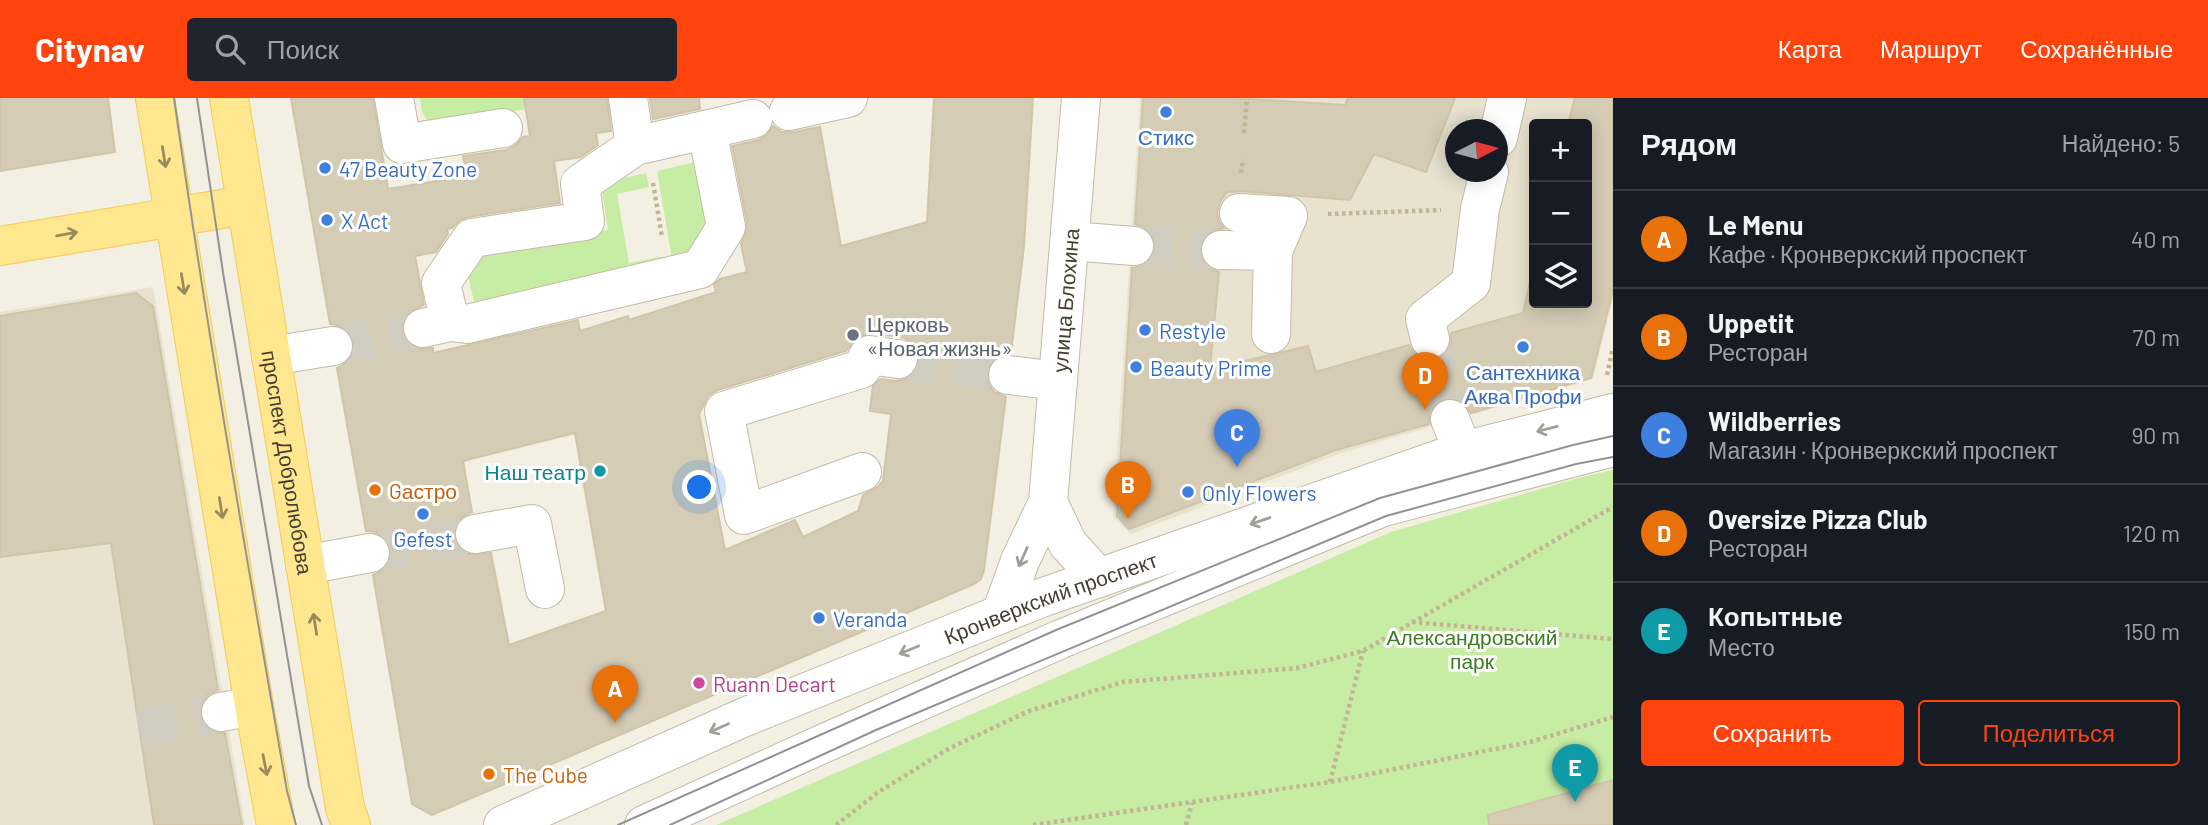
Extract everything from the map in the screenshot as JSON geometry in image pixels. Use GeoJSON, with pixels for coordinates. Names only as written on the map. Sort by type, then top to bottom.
{"type":"FeatureCollection","features":[{"type":"Feature","properties":{"kind":"main road"},"geometry":{"type":"LineString","coordinates":[[155,98],[237,709],[276,825]]}},
{"type":"Feature","properties":{"kind":"main road","name":"проспект Добролюбова"},"geometry":{"type":"LineString","coordinates":[[229,98],[345,808],[351,825]]}},
{"type":"Feature","properties":{"kind":"main road"},"geometry":{"type":"LineString","coordinates":[[0,246],[246,205]]}},
{"type":"Feature","properties":{"kind":"street"},"geometry":{"type":"LineString","coordinates":[[394,98],[402,144],[503,128]]}},
{"type":"Feature","properties":{"kind":"street"},"geometry":{"type":"LineString","coordinates":[[628,98],[635,146]]}},
{"type":"Feature","properties":{"kind":"street"},"geometry":{"type":"LineString","coordinates":[[789,111],[848,98]]}},
{"type":"Feature","properties":{"kind":"street","name":"улица Блохина"},"geometry":{"type":"LineString","coordinates":[[1001,614],[1020,561],[1048,502],[1070,241],[1075,98]]}},
{"type":"Feature","properties":{"kind":"street"},"geometry":{"type":"LineString","coordinates":[[1502,119],[1507,98]]}},
{"type":"Feature","properties":{"kind":"street"},"geometry":{"type":"LineString","coordinates":[[707,130],[726,227],[701,270],[467,324],[437,325],[441,283],[472,239],[585,221],[580,184],[635,146],[752,119]]}},
{"type":"Feature","properties":{"kind":"street"},"geometry":{"type":"LineString","coordinates":[[1430,339],[1425,319],[1471,283],[1479,209],[1486,182]]}},
{"type":"Feature","properties":{"kind":"street"},"geometry":{"type":"LineString","coordinates":[[1239,212],[1288,216],[1273,251],[1270,334]]}},
{"type":"Feature","properties":{"kind":"street"},"geometry":{"type":"LineString","coordinates":[[1070,241],[1134,246]]}},
{"type":"Feature","properties":{"kind":"street"},"geometry":{"type":"LineString","coordinates":[[1221,250],[1273,251]]}},
{"type":"Feature","properties":{"kind":"street"},"geometry":{"type":"LineString","coordinates":[[271,356],[333,346]]}},
{"type":"Feature","properties":{"kind":"street"},"geometry":{"type":"LineString","coordinates":[[862,472],[744,515],[724,411],[861,369],[869,355],[898,359]]}},
{"type":"Feature","properties":{"kind":"street"},"geometry":{"type":"LineString","coordinates":[[1008,375],[1058,381]]}},
{"type":"Feature","properties":{"kind":"street","name":"Кронверкский проспект"},"geometry":{"type":"LineString","coordinates":[[503,825],[747,716],[1457,435],[1609,396]]}},
{"type":"Feature","properties":{"kind":"street"},"geometry":{"type":"LineString","coordinates":[[644,825],[1049,645],[1383,507],[1613,447]]}},
{"type":"Feature","properties":{"kind":"street"},"geometry":{"type":"LineString","coordinates":[[1048,502],[1068,544],[1099,578]]}},
{"type":"Feature","properties":{"kind":"street"},"geometry":{"type":"LineString","coordinates":[[475,534],[532,524],[545,589]]}},
{"type":"Feature","properties":{"kind":"street"},"geometry":{"type":"LineString","coordinates":[[305,565],[370,553]]}},
{"type":"Feature","properties":{"kind":"path"},"geometry":{"type":"LineString","coordinates":[[1244,133],[1247,98]]}},
{"type":"Feature","properties":{"kind":"path"},"geometry":{"type":"LineString","coordinates":[[635,146],[649,162],[668,277]]}},
{"type":"Feature","properties":{"kind":"path"},"geometry":{"type":"LineString","coordinates":[[1288,216],[1479,209]]}},
{"type":"Feature","properties":{"kind":"path"},"geometry":{"type":"LineString","coordinates":[[1609,396],[1613,348]]}},
{"type":"Feature","properties":{"kind":"path"},"geometry":{"type":"LineString","coordinates":[[836,825],[877,793],[950,748],[1029,711],[1124,682],[1297,668],[1363,651],[1613,507]]}},
{"type":"Feature","properties":{"kind":"path"},"geometry":{"type":"LineString","coordinates":[[1410,622],[1613,639]]}},
{"type":"Feature","properties":{"kind":"path"},"geometry":{"type":"LineString","coordinates":[[1330,782],[1363,651]]}},
{"type":"Feature","properties":{"kind":"path"},"geometry":{"type":"LineString","coordinates":[[1033,825],[1330,782],[1530,741],[1613,717]]}},
{"type":"Feature","properties":{"kind":"path"},"geometry":{"type":"LineString","coordinates":[[1186,825],[1192,803]]}},
{"type":"Feature","properties":{"kind":"shaded area"},"geometry":{"type":"Polygon","coordinates":[[[1140,98],[1613,98],[1613,298],[1593,379],[1341,453],[1131,534],[1113,517],[1140,98]]]}},
{"type":"Feature","properties":{"kind":"shaded area"},"geometry":{"type":"Polygon","coordinates":[[[153,287],[245,825],[0,825],[0,312],[153,287]]]}},
{"type":"Feature","properties":{"kind":"green space"},"geometry":{"type":"Polygon","coordinates":[[[420,98],[524,98],[526,109],[441,125],[429,123],[422,112],[420,98]]]}},
{"type":"Feature","properties":{"kind":"green space"},"geometry":{"type":"Polygon","coordinates":[[[699,161],[712,227],[693,260],[673,265],[657,171],[699,161]]]}},
{"type":"Feature","properties":{"kind":"green space"},"geometry":{"type":"Polygon","coordinates":[[[646,173],[649,187],[617,194],[629,263],[660,257],[662,268],[475,306],[466,267],[475,253],[608,230],[601,183],[646,173]]]}},
{"type":"Feature","properties":{"kind":"green space","name":"Александровский парк"},"geometry":{"type":"Polygon","coordinates":[[[1613,470],[1613,825],[716,825],[1391,532],[1613,470]]]}},
{"type":"Feature","properties":{"kind":"building"},"geometry":{"type":"Polygon","coordinates":[[[0,98],[108,98],[115,152],[0,171],[0,98]]]}},
{"type":"Feature","properties":{"kind":"building"},"geometry":{"type":"Polygon","coordinates":[[[291,98],[373,98],[388,189],[467,176],[463,156],[506,150],[516,145],[523,137],[530,136],[524,98],[607,98],[611,131],[596,133],[598,145],[581,157],[554,161],[560,203],[468,217],[447,229],[448,234],[436,252],[415,256],[424,305],[408,312],[402,322],[402,332],[407,343],[417,349],[433,348],[433,353],[578,320],[580,331],[628,316],[629,320],[716,292],[714,284],[720,279],[747,272],[741,244],[747,223],[732,146],[759,140],[767,135],[773,126],[782,132],[820,127],[841,246],[927,222],[934,98],[1033,98],[1024,246],[1011,353],[1000,355],[991,361],[986,373],[994,392],[1006,397],[981,579],[432,815],[412,804],[373,575],[385,569],[391,560],[392,550],[386,538],[377,532],[366,531],[337,368],[346,363],[353,354],[354,342],[350,333],[341,326],[330,324],[291,98]],[[872,333],[859,336],[846,351],[718,390],[708,396],[699,414],[725,550],[795,520],[803,537],[858,511],[863,495],[883,481],[891,414],[870,411],[873,385],[881,379],[907,379],[916,372],[920,361],[918,350],[911,341],[872,333]],[[575,433],[463,461],[472,512],[462,517],[455,526],[454,538],[459,549],[467,554],[491,553],[509,645],[606,611],[575,433]]]}},
{"type":"Feature","properties":{"kind":"building"},"geometry":{"type":"Polygon","coordinates":[[[650,98],[699,98],[700,109],[653,119],[650,98]]]}},
{"type":"Feature","properties":{"kind":"building"},"geometry":{"type":"Polygon","coordinates":[[[1143,98],[1233,98],[1345,105],[1348,98],[1455,98],[1426,172],[1374,154],[1350,200],[1227,192],[1217,212],[1219,222],[1224,228],[1210,231],[1202,239],[1199,249],[1202,261],[1219,272],[1210,369],[1308,346],[1316,372],[1409,345],[1415,355],[1423,360],[1436,360],[1446,354],[1451,346],[1451,333],[1523,313],[1529,286],[1529,308],[1592,308],[1592,119],[1569,119],[1575,98],[1613,98],[1613,290],[1591,378],[1471,413],[1463,401],[1452,397],[1442,399],[1432,406],[1429,424],[1336,450],[1129,529],[1117,516],[1132,268],[1143,266],[1152,259],[1156,247],[1147,228],[1135,224],[1143,98]]]}},
{"type":"Feature","properties":{"kind":"building"},"geometry":{"type":"Polygon","coordinates":[[[136,293],[153,306],[218,690],[207,695],[201,704],[200,717],[205,727],[213,732],[225,733],[242,825],[154,825],[111,543],[0,557],[0,316],[136,293]]]}},
{"type":"Feature","properties":{"kind":"building"},"geometry":{"type":"Polygon","coordinates":[[[1613,780],[1613,825],[1489,825],[1488,815],[1613,780]]]}},
{"type":"Feature","properties":{"kind":"tunnel"},"geometry":{"type":"LineString","coordinates":[[1134,246],[1221,250]]}},
{"type":"Feature","properties":{"kind":"tunnel"},"geometry":{"type":"LineString","coordinates":[[333,346],[423,328]]}},
{"type":"Feature","properties":{"kind":"tunnel"},"geometry":{"type":"LineString","coordinates":[[1430,339],[1450,419]]}},
{"type":"Feature","properties":{"kind":"tunnel"},"geometry":{"type":"LineString","coordinates":[[898,359],[1008,375]]}},
{"type":"Feature","properties":{"kind":"tunnel"},"geometry":{"type":"LineString","coordinates":[[370,553],[475,534]]}},
{"type":"Feature","properties":{"kind":"tunnel"},"geometry":{"type":"LineString","coordinates":[[139,729],[221,712]]}},
{"type":"Feature","properties":{"kind":"tram line"},"geometry":{"type":"LineString","coordinates":[[174,98],[242,531],[287,791],[296,825]]}},
{"type":"Feature","properties":{"kind":"tram line"},"geometry":{"type":"LineString","coordinates":[[197,98],[224,279],[309,786],[322,825]]}},
{"type":"Feature","properties":{"kind":"tram line"},"geometry":{"type":"LineString","coordinates":[[618,825],[1056,630],[1380,498],[1613,436]]}},
{"type":"Feature","properties":{"kind":"tram line"},"geometry":{"type":"LineString","coordinates":[[670,825],[876,730],[1386,516],[1576,464],[1613,457]]}},
{"type":"Feature","properties":{"kind":"place","name":"Стикс"},"geometry":{"type":"Point","coordinates":[1166,112]}},
{"type":"Feature","properties":{"kind":"place","name":"47 Beauty Zone"},"geometry":{"type":"Point","coordinates":[325,168]}},
{"type":"Feature","properties":{"kind":"place","name":"X Act"},"geometry":{"type":"Point","coordinates":[327,220]}},
{"type":"Feature","properties":{"kind":"place","name":"Restyle"},"geometry":{"type":"Point","coordinates":[1145,330]}},
{"type":"Feature","properties":{"kind":"place","name":"Церковь «Новая жизнь»"},"geometry":{"type":"Point","coordinates":[853,335]}},
{"type":"Feature","properties":{"kind":"place","name":"Сантехника Аква Профи"},"geometry":{"type":"Point","coordinates":[1523,347]}},
{"type":"Feature","properties":{"kind":"place","name":"Beauty Prime"},"geometry":{"type":"Point","coordinates":[1136,367]}},
{"type":"Feature","properties":{"kind":"place","name":"Oversize Pizza Club"},"geometry":{"type":"Point","coordinates":[1425,410]}},
{"type":"Feature","properties":{"kind":"place","name":"Wildberries"},"geometry":{"type":"Point","coordinates":[1237,467]}},
{"type":"Feature","properties":{"kind":"place","name":"Наш театр"},"geometry":{"type":"Point","coordinates":[600,471]}},
{"type":"Feature","properties":{"kind":"place","name":"Gастро"},"geometry":{"type":"Point","coordinates":[375,490]}},
{"type":"Feature","properties":{"kind":"place","name":"Only Flowers"},"geometry":{"type":"Point","coordinates":[1188,492]}},
{"type":"Feature","properties":{"kind":"place","name":"Gefest"},"geometry":{"type":"Point","coordinates":[423,514]}},
{"type":"Feature","properties":{"kind":"place","name":"Uppetit"},"geometry":{"type":"Point","coordinates":[1128,519]}},
{"type":"Feature","properties":{"kind":"place","name":"Veranda"},"geometry":{"type":"Point","coordinates":[819,618]}},
{"type":"Feature","properties":{"kind":"place","name":"Ruann Decart"},"geometry":{"type":"Point","coordinates":[699,683]}},
{"type":"Feature","properties":{"kind":"place","name":"Le Menu"},"geometry":{"type":"Point","coordinates":[615,723]}},
{"type":"Feature","properties":{"kind":"place","name":"The Cube"},"geometry":{"type":"Point","coordinates":[489,774]}},
{"type":"Feature","properties":{"kind":"place","name":"Копытные"},"geometry":{"type":"Point","coordinates":[1575,802]}}]}
